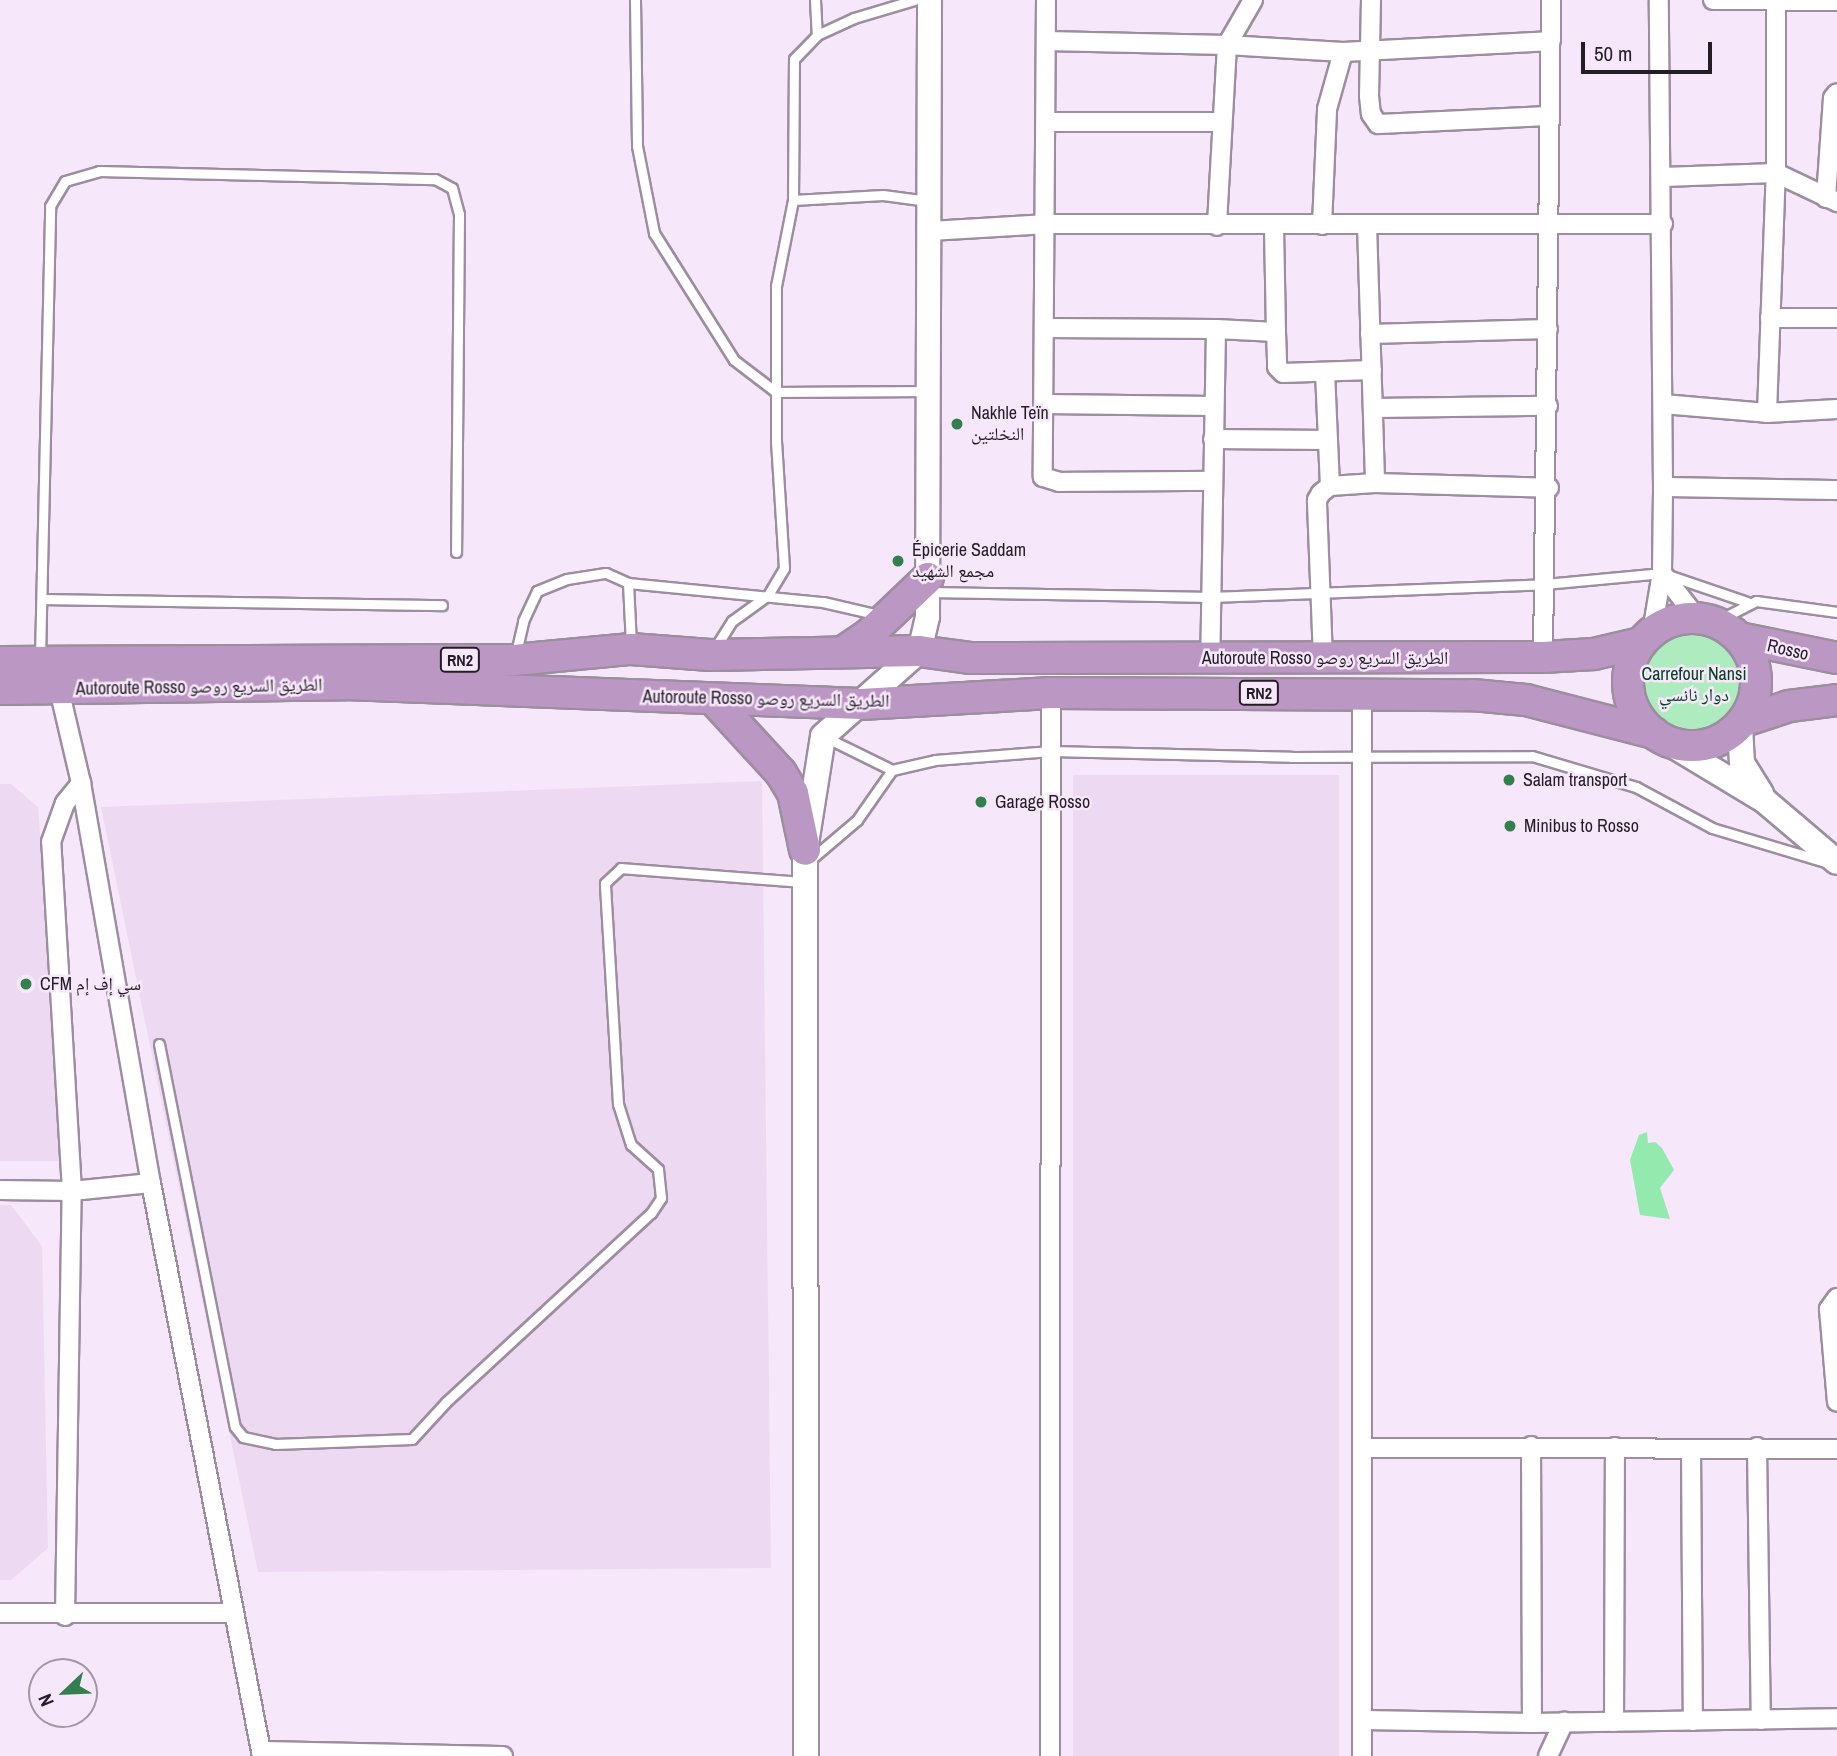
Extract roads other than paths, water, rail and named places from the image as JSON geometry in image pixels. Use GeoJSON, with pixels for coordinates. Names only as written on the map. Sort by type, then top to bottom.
{"type":"FeatureCollection","features":[{"type":"Feature","properties":{"kind":"highway"},"geometry":{"type":"LineString","coordinates":[[843,652],[928,585]]}},
{"type":"Feature","properties":{"kind":"highway"},"geometry":{"type":"LineString","coordinates":[[1742,723],[1754,701],[1756,679],[1751,657],[1739,638],[1706,620],[1673,621],[1647,638],[1631,663],[1628,685],[1638,717],[1659,737],[1684,746],[1706,745],[1742,723],[1789,706],[1837,699]]}},
{"type":"Feature","properties":{"kind":"highway","name":"Autoroute Rosso الطريق السريع روصو"},"geometry":{"type":"LineString","coordinates":[[0,662],[514,660],[631,649],[710,655],[919,650],[970,658],[1543,657],[1594,654],[1647,638]]}},
{"type":"Feature","properties":{"kind":"highway","name":"Rosso"},"geometry":{"type":"LineString","coordinates":[[1739,638],[1837,658]]}},
{"type":"Feature","properties":{"kind":"highway","name":"Autoroute Rosso الطريق السريع روصو"},"geometry":{"type":"LineString","coordinates":[[0,689],[346,684],[861,704],[1051,693],[1473,695],[1526,700],[1659,737]]}},
{"type":"Feature","properties":{"kind":"highway"},"geometry":{"type":"LineString","coordinates":[[715,700],[781,773],[793,793],[805,865]]}},
{"type":"Feature","properties":{"kind":"main road"},"geometry":{"type":"LineString","coordinates":[[806,1756],[805,865],[824,736],[919,650]]}},
{"type":"Feature","properties":{"kind":"main road"},"geometry":{"type":"LineString","coordinates":[[1742,723],[1742,763],[1765,801]]}},
{"type":"Feature","properties":{"kind":"main road"},"geometry":{"type":"LineString","coordinates":[[1659,737],[1765,801],[1837,864]]}},
{"type":"Feature","properties":{"kind":"street"},"geometry":{"type":"LineString","coordinates":[[919,650],[928,616],[929,0]]}},
{"type":"Feature","properties":{"kind":"street"},"geometry":{"type":"LineString","coordinates":[[1046,0],[1048,224],[1045,404],[1040,466],[1049,481],[1213,481]]}},
{"type":"Feature","properties":{"kind":"street"},"geometry":{"type":"LineString","coordinates":[[1217,226],[1220,122],[1227,45],[1253,0]]}},
{"type":"Feature","properties":{"kind":"street"},"geometry":{"type":"LineString","coordinates":[[1371,0],[1369,96],[1371,114],[1378,124],[1549,116]]}},
{"type":"Feature","properties":{"kind":"street"},"geometry":{"type":"LineString","coordinates":[[1543,657],[1549,488],[1547,225],[1551,0]]}},
{"type":"Feature","properties":{"kind":"street"},"geometry":{"type":"LineString","coordinates":[[1647,638],[1662,573],[1663,224],[1659,0]]}},
{"type":"Feature","properties":{"kind":"street"},"geometry":{"type":"LineString","coordinates":[[1713,0],[1837,1]]}},
{"type":"Feature","properties":{"kind":"street"},"geometry":{"type":"LineString","coordinates":[[1767,413],[1776,173],[1776,2]]}},
{"type":"Feature","properties":{"kind":"street"},"geometry":{"type":"LineString","coordinates":[[1046,41],[1227,45],[1343,52],[1370,48],[1550,41]]}},
{"type":"Feature","properties":{"kind":"street"},"geometry":{"type":"LineString","coordinates":[[1322,225],[1327,109],[1343,52]]}},
{"type":"Feature","properties":{"kind":"street"},"geometry":{"type":"LineString","coordinates":[[1662,177],[1776,173],[1832,200],[1833,98],[1837,93]]}},
{"type":"Feature","properties":{"kind":"street"},"geometry":{"type":"LineString","coordinates":[[1047,121],[1220,122]]}},
{"type":"Feature","properties":{"kind":"street"},"geometry":{"type":"LineString","coordinates":[[930,231],[1048,224],[1663,224]]}},
{"type":"Feature","properties":{"kind":"street"},"geometry":{"type":"LineString","coordinates":[[1274,225],[1279,371],[1372,370]]}},
{"type":"Feature","properties":{"kind":"street"},"geometry":{"type":"LineString","coordinates":[[1367,225],[1375,483]]}},
{"type":"Feature","properties":{"kind":"street"},"geometry":{"type":"LineString","coordinates":[[1770,318],[1837,318]]}},
{"type":"Feature","properties":{"kind":"street"},"geometry":{"type":"LineString","coordinates":[[1046,328],[1276,332]]}},
{"type":"Feature","properties":{"kind":"street"},"geometry":{"type":"LineString","coordinates":[[1370,334],[1548,329]]}},
{"type":"Feature","properties":{"kind":"street"},"geometry":{"type":"LineString","coordinates":[[1210,658],[1216,330]]}},
{"type":"Feature","properties":{"kind":"street"},"geometry":{"type":"LineString","coordinates":[[1325,372],[1331,486]]}},
{"type":"Feature","properties":{"kind":"street"},"geometry":{"type":"LineString","coordinates":[[1045,404],[1213,406]]}},
{"type":"Feature","properties":{"kind":"street"},"geometry":{"type":"LineString","coordinates":[[1663,404],[1767,413],[1837,410]]}},
{"type":"Feature","properties":{"kind":"street"},"geometry":{"type":"LineString","coordinates":[[1374,408],[1549,406]]}},
{"type":"Feature","properties":{"kind":"street"},"geometry":{"type":"LineString","coordinates":[[1213,439],[1328,440]]}},
{"type":"Feature","properties":{"kind":"street"},"geometry":{"type":"LineString","coordinates":[[1323,659],[1317,500],[1331,486],[1375,483],[1549,488]]}},
{"type":"Feature","properties":{"kind":"street"},"geometry":{"type":"LineString","coordinates":[[1663,487],[1837,490]]}},
{"type":"Feature","properties":{"kind":"street"},"geometry":{"type":"LineString","coordinates":[[1662,573],[1706,620]]}},
{"type":"Feature","properties":{"kind":"street"},"geometry":{"type":"LineString","coordinates":[[59,689],[81,783],[151,1183],[262,1753],[503,1756]]}},
{"type":"Feature","properties":{"kind":"street"},"geometry":{"type":"LineString","coordinates":[[1050,1756],[1051,693]]}},
{"type":"Feature","properties":{"kind":"street"},"geometry":{"type":"LineString","coordinates":[[1362,693],[1366,1720],[1362,1756]]}},
{"type":"Feature","properties":{"kind":"street"},"geometry":{"type":"LineString","coordinates":[[65,1616],[72,1191],[51,842],[65,803],[81,783]]}},
{"type":"Feature","properties":{"kind":"street"},"geometry":{"type":"LineString","coordinates":[[0,1190],[72,1191],[151,1183]]}},
{"type":"Feature","properties":{"kind":"street"},"geometry":{"type":"LineString","coordinates":[[1837,1298],[1829,1309],[1837,1402]]}},
{"type":"Feature","properties":{"kind":"street"},"geometry":{"type":"LineString","coordinates":[[1365,1448],[1531,1446],[1837,1449]]}},
{"type":"Feature","properties":{"kind":"street"},"geometry":{"type":"LineString","coordinates":[[1531,1446],[1532,1723]]}},
{"type":"Feature","properties":{"kind":"street"},"geometry":{"type":"LineString","coordinates":[[1614,1721],[1615,1447]]}},
{"type":"Feature","properties":{"kind":"street"},"geometry":{"type":"LineString","coordinates":[[1757,1447],[1761,1720]]}},
{"type":"Feature","properties":{"kind":"street"},"geometry":{"type":"LineString","coordinates":[[1690,1449],[1693,1721]]}},
{"type":"Feature","properties":{"kind":"street"},"geometry":{"type":"LineString","coordinates":[[0,1613],[65,1616],[234,1614]]}},
{"type":"Feature","properties":{"kind":"street"},"geometry":{"type":"LineString","coordinates":[[1366,1720],[1532,1723],[1837,1718]]}},
{"type":"Feature","properties":{"kind":"street"},"geometry":{"type":"LineString","coordinates":[[1548,1756],[1564,1722]]}},
{"type":"Feature","properties":{"kind":"lane"},"geometry":{"type":"LineString","coordinates":[[635,0],[637,146],[654,233],[734,360],[776,392],[929,391]]}},
{"type":"Feature","properties":{"kind":"lane"},"geometry":{"type":"LineString","coordinates":[[814,0],[817,35]]}},
{"type":"Feature","properties":{"kind":"lane"},"geometry":{"type":"LineString","coordinates":[[710,655],[732,621],[768,595],[784,568],[776,392],[776,286],[793,200],[794,59],[817,35],[854,18],[914,0]]}},
{"type":"Feature","properties":{"kind":"lane"},"geometry":{"type":"LineString","coordinates":[[39,662],[44,598],[50,206],[65,181],[99,171],[435,179],[452,188],[459,214],[456,552]]}},
{"type":"Feature","properties":{"kind":"lane"},"geometry":{"type":"LineString","coordinates":[[793,200],[883,195],[930,202]]}},
{"type":"Feature","properties":{"kind":"lane"},"geometry":{"type":"LineString","coordinates":[[514,660],[523,621],[537,591],[567,579],[606,573],[628,583],[768,595],[888,617]]}},
{"type":"Feature","properties":{"kind":"lane"},"geometry":{"type":"LineString","coordinates":[[928,585],[1211,597],[1545,584],[1662,573],[1747,602],[1837,612]]}},
{"type":"Feature","properties":{"kind":"lane"},"geometry":{"type":"LineString","coordinates":[[628,583],[631,649]]}},
{"type":"Feature","properties":{"kind":"lane"},"geometry":{"type":"LineString","coordinates":[[44,598],[442,605]]}},
{"type":"Feature","properties":{"kind":"lane"},"geometry":{"type":"LineString","coordinates":[[1706,620],[1747,602]]}},
{"type":"Feature","properties":{"kind":"lane"},"geometry":{"type":"LineString","coordinates":[[824,736],[892,770],[936,760],[1051,751],[1543,758],[1636,788],[1712,828],[1837,864]]}},
{"type":"Feature","properties":{"kind":"lane"},"geometry":{"type":"LineString","coordinates":[[159,1044],[235,1427],[243,1437],[275,1444],[412,1438],[446,1402],[651,1213],[661,1198],[657,1169],[631,1145],[618,1104],[605,883],[621,868],[805,865],[856,820],[892,770]]}},
{"type":"Feature","properties":{"kind":"place","name":"Nakhle Teïn النخلتين"},"geometry":{"type":"Point","coordinates":[957,424]}},
{"type":"Feature","properties":{"kind":"place","name":"Épicerie Saddam مجمع الشهيد"},"geometry":{"type":"Point","coordinates":[898,561]}},
{"type":"Feature","properties":{"kind":"place","name":"Salam transport"},"geometry":{"type":"Point","coordinates":[1509,780]}},
{"type":"Feature","properties":{"kind":"place","name":"Garage Rosso"},"geometry":{"type":"Point","coordinates":[981,802]}},
{"type":"Feature","properties":{"kind":"place","name":"Minibus to Rosso"},"geometry":{"type":"Point","coordinates":[1510,826]}},
{"type":"Feature","properties":{"kind":"place","name":"CFM سي إف إم"},"geometry":{"type":"Point","coordinates":[26,984]}},
{"type":"Feature","properties":{"kind":"park label","name":"Carrefour Nansi دوار نانسي"},"geometry":{"type":"Point","coordinates":[1694,685]}}]}
